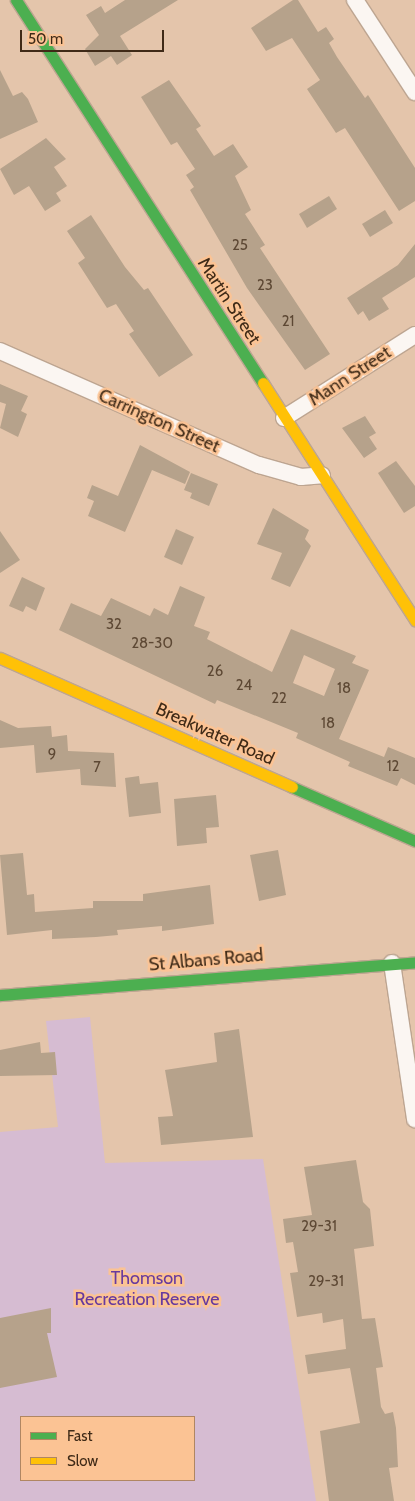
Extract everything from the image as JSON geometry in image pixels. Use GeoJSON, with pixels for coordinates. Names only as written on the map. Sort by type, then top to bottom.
{"type":"FeatureCollection","features":[{"type":"Feature","properties":{"kind":"street","name":"Martin Street"},"geometry":{"type":"LineString","coordinates":[[16,0],[415,620]]}},
{"type":"Feature","properties":{"kind":"street"},"geometry":{"type":"LineString","coordinates":[[355,0],[415,92]]}},
{"type":"Feature","properties":{"kind":"street","name":"Mann Street"},"geometry":{"type":"LineString","coordinates":[[284,418],[415,334]]}},
{"type":"Feature","properties":{"kind":"street","name":"Carrington Street"},"geometry":{"type":"LineString","coordinates":[[0,351],[259,465],[302,477],[322,474]]}},
{"type":"Feature","properties":{"kind":"street","name":"Breakwater Road"},"geometry":{"type":"LineString","coordinates":[[0,658],[415,841]]}},
{"type":"Feature","properties":{"kind":"street","name":"St Albans Road"},"geometry":{"type":"LineString","coordinates":[[0,995],[415,962]]}},
{"type":"Feature","properties":{"kind":"street"},"geometry":{"type":"LineString","coordinates":[[392,963],[415,1119]]}},
{"type":"Feature","properties":{"kind":"green space","name":"Thomson Recreation Reserve"},"geometry":{"type":"Polygon","coordinates":[[[90,1017],[105,1163],[263,1159],[316,1501],[0,1501],[0,1132],[58,1127],[46,1021],[90,1017]]]}},
{"type":"Feature","properties":{"kind":"building"},"geometry":{"type":"Polygon","coordinates":[[[125,0],[178,0],[120,36],[132,55],[117,65],[111,56],[95,66],[85,49],[99,35],[86,15],[101,6],[105,13],[125,0]]]}},
{"type":"Feature","properties":{"kind":"building"},"geometry":{"type":"Polygon","coordinates":[[[293,0],[298,0],[318,32],[326,27],[334,39],[329,43],[337,57],[365,98],[368,95],[415,168],[415,201],[399,211],[345,128],[336,133],[307,89],[320,80],[292,38],[266,51],[251,28],[293,0]]]}},
{"type":"Feature","properties":{"kind":"building"},"geometry":{"type":"Polygon","coordinates":[[[0,70],[13,96],[22,92],[28,99],[38,122],[0,139],[0,70]]]}},
{"type":"Feature","properties":{"kind":"building"},"geometry":{"type":"Polygon","coordinates":[[[169,80],[201,126],[196,129],[214,156],[233,144],[248,167],[235,176],[251,210],[245,214],[265,245],[260,248],[330,354],[305,370],[247,288],[190,190],[194,187],[186,175],[195,169],[177,142],[171,145],[141,97],[169,80]]]}},
{"type":"Feature","properties":{"kind":"building"},"geometry":{"type":"Polygon","coordinates":[[[46,138],[66,159],[54,167],[67,186],[56,193],[61,201],[45,211],[29,186],[14,195],[0,169],[46,138]]]}},
{"type":"Feature","properties":{"kind":"building"},"geometry":{"type":"Polygon","coordinates":[[[329,196],[337,209],[307,228],[299,214],[329,196]]]}},
{"type":"Feature","properties":{"kind":"building"},"geometry":{"type":"Polygon","coordinates":[[[385,210],[393,223],[370,237],[362,224],[385,210]]]}},
{"type":"Feature","properties":{"kind":"building"},"geometry":{"type":"Polygon","coordinates":[[[91,215],[125,267],[144,290],[148,288],[193,355],[159,377],[129,334],[134,331],[116,304],[107,308],[78,263],[85,258],[67,231],[91,215]]]}},
{"type":"Feature","properties":{"kind":"building"},"geometry":{"type":"Polygon","coordinates":[[[415,244],[415,277],[382,298],[389,309],[369,321],[363,311],[358,315],[347,298],[398,265],[415,244]]]}},
{"type":"Feature","properties":{"kind":"building"},"geometry":{"type":"Polygon","coordinates":[[[0,384],[28,396],[21,411],[27,414],[18,437],[0,428],[6,404],[0,402],[0,384]]]}},
{"type":"Feature","properties":{"kind":"building"},"geometry":{"type":"Polygon","coordinates":[[[365,416],[376,433],[369,437],[377,449],[364,458],[342,428],[365,416]]]}},
{"type":"Feature","properties":{"kind":"building"},"geometry":{"type":"Polygon","coordinates":[[[140,445],[190,472],[185,484],[152,470],[125,532],[88,516],[94,501],[87,498],[92,485],[118,496],[140,445]]]}},
{"type":"Feature","properties":{"kind":"building"},"geometry":{"type":"Polygon","coordinates":[[[396,461],[415,486],[415,506],[404,513],[378,473],[396,461]]]}},
{"type":"Feature","properties":{"kind":"building"},"geometry":{"type":"Polygon","coordinates":[[[191,473],[218,484],[209,506],[190,498],[192,493],[184,490],[191,473]]]}},
{"type":"Feature","properties":{"kind":"building"},"geometry":{"type":"Polygon","coordinates":[[[273,508],[309,530],[305,539],[311,546],[290,587],[271,579],[282,553],[257,544],[273,508]]]}},
{"type":"Feature","properties":{"kind":"building"},"geometry":{"type":"Polygon","coordinates":[[[176,529],[194,537],[182,565],[164,557],[176,529]]]}},
{"type":"Feature","properties":{"kind":"building"},"geometry":{"type":"Polygon","coordinates":[[[0,531],[20,560],[0,573],[0,531]]]}},
{"type":"Feature","properties":{"kind":"building"},"geometry":{"type":"Polygon","coordinates":[[[22,577],[45,588],[36,611],[26,606],[23,612],[9,606],[22,577]]]}},
{"type":"Feature","properties":{"kind":"building"},"geometry":{"type":"Polygon","coordinates":[[[180,586],[205,597],[194,626],[210,632],[207,639],[272,672],[291,629],[356,656],[352,663],[369,670],[339,739],[384,757],[388,747],[415,758],[415,785],[401,778],[397,786],[348,766],[350,762],[296,738],[298,733],[217,700],[215,704],[59,630],[71,603],[101,616],[111,598],[150,616],[154,608],[168,615],[180,586]],[[304,655],[293,683],[324,696],[335,669],[304,655]]]}},
{"type":"Feature","properties":{"kind":"building"},"geometry":{"type":"Polygon","coordinates":[[[0,720],[18,728],[51,726],[52,737],[67,735],[68,751],[114,753],[116,787],[81,785],[80,769],[36,773],[34,745],[0,748],[0,720]]]}},
{"type":"Feature","properties":{"kind":"building"},"geometry":{"type":"Polygon","coordinates":[[[139,776],[140,784],[158,782],[161,813],[129,817],[125,778],[139,776]]]}},
{"type":"Feature","properties":{"kind":"building"},"geometry":{"type":"Polygon","coordinates":[[[216,795],[219,827],[206,828],[207,843],[177,846],[174,799],[216,795]]]}},
{"type":"Feature","properties":{"kind":"building"},"geometry":{"type":"Polygon","coordinates":[[[278,850],[286,895],[259,901],[250,855],[278,850]]]}},
{"type":"Feature","properties":{"kind":"building"},"geometry":{"type":"Polygon","coordinates":[[[23,853],[27,895],[34,894],[35,912],[93,908],[93,901],[143,901],[143,894],[210,885],[214,924],[162,931],[162,926],[117,930],[118,935],[96,937],[52,939],[52,930],[7,935],[0,855],[23,853]]]}},
{"type":"Feature","properties":{"kind":"building"},"geometry":{"type":"Polygon","coordinates":[[[239,1029],[253,1137],[161,1145],[158,1117],[173,1116],[165,1070],[217,1062],[214,1033],[239,1029]]]}},
{"type":"Feature","properties":{"kind":"building"},"geometry":{"type":"Polygon","coordinates":[[[40,1042],[41,1053],[55,1052],[57,1075],[0,1076],[0,1050],[40,1042]]]}},
{"type":"Feature","properties":{"kind":"building"},"geometry":{"type":"Polygon","coordinates":[[[356,1160],[363,1202],[370,1209],[374,1246],[354,1249],[362,1319],[375,1318],[383,1367],[376,1368],[381,1407],[385,1414],[393,1412],[396,1428],[398,1467],[389,1468],[394,1501],[329,1501],[320,1431],[360,1423],[350,1368],[308,1374],[305,1355],[346,1349],[343,1319],[323,1323],[322,1313],[297,1317],[290,1273],[298,1272],[293,1242],[286,1243],[283,1219],[312,1215],[304,1167],[356,1160]]]}},
{"type":"Feature","properties":{"kind":"building"},"geometry":{"type":"Polygon","coordinates":[[[51,1308],[51,1333],[47,1333],[57,1377],[0,1388],[0,1318],[51,1308]]]}},
{"type":"Feature","properties":{"kind":"traffic: fast"},"geometry":{"type":"LineString","coordinates":[[16,0],[263,383]]}},
{"type":"Feature","properties":{"kind":"traffic: fast"},"geometry":{"type":"LineString","coordinates":[[292,787],[415,841]]}},
{"type":"Feature","properties":{"kind":"traffic: fast"},"geometry":{"type":"LineString","coordinates":[[0,995],[415,962]]}},
{"type":"Feature","properties":{"kind":"traffic: slow"},"geometry":{"type":"LineString","coordinates":[[263,383],[415,620]]}},
{"type":"Feature","properties":{"kind":"traffic: slow"},"geometry":{"type":"LineString","coordinates":[[0,658],[292,787]]}}]}
